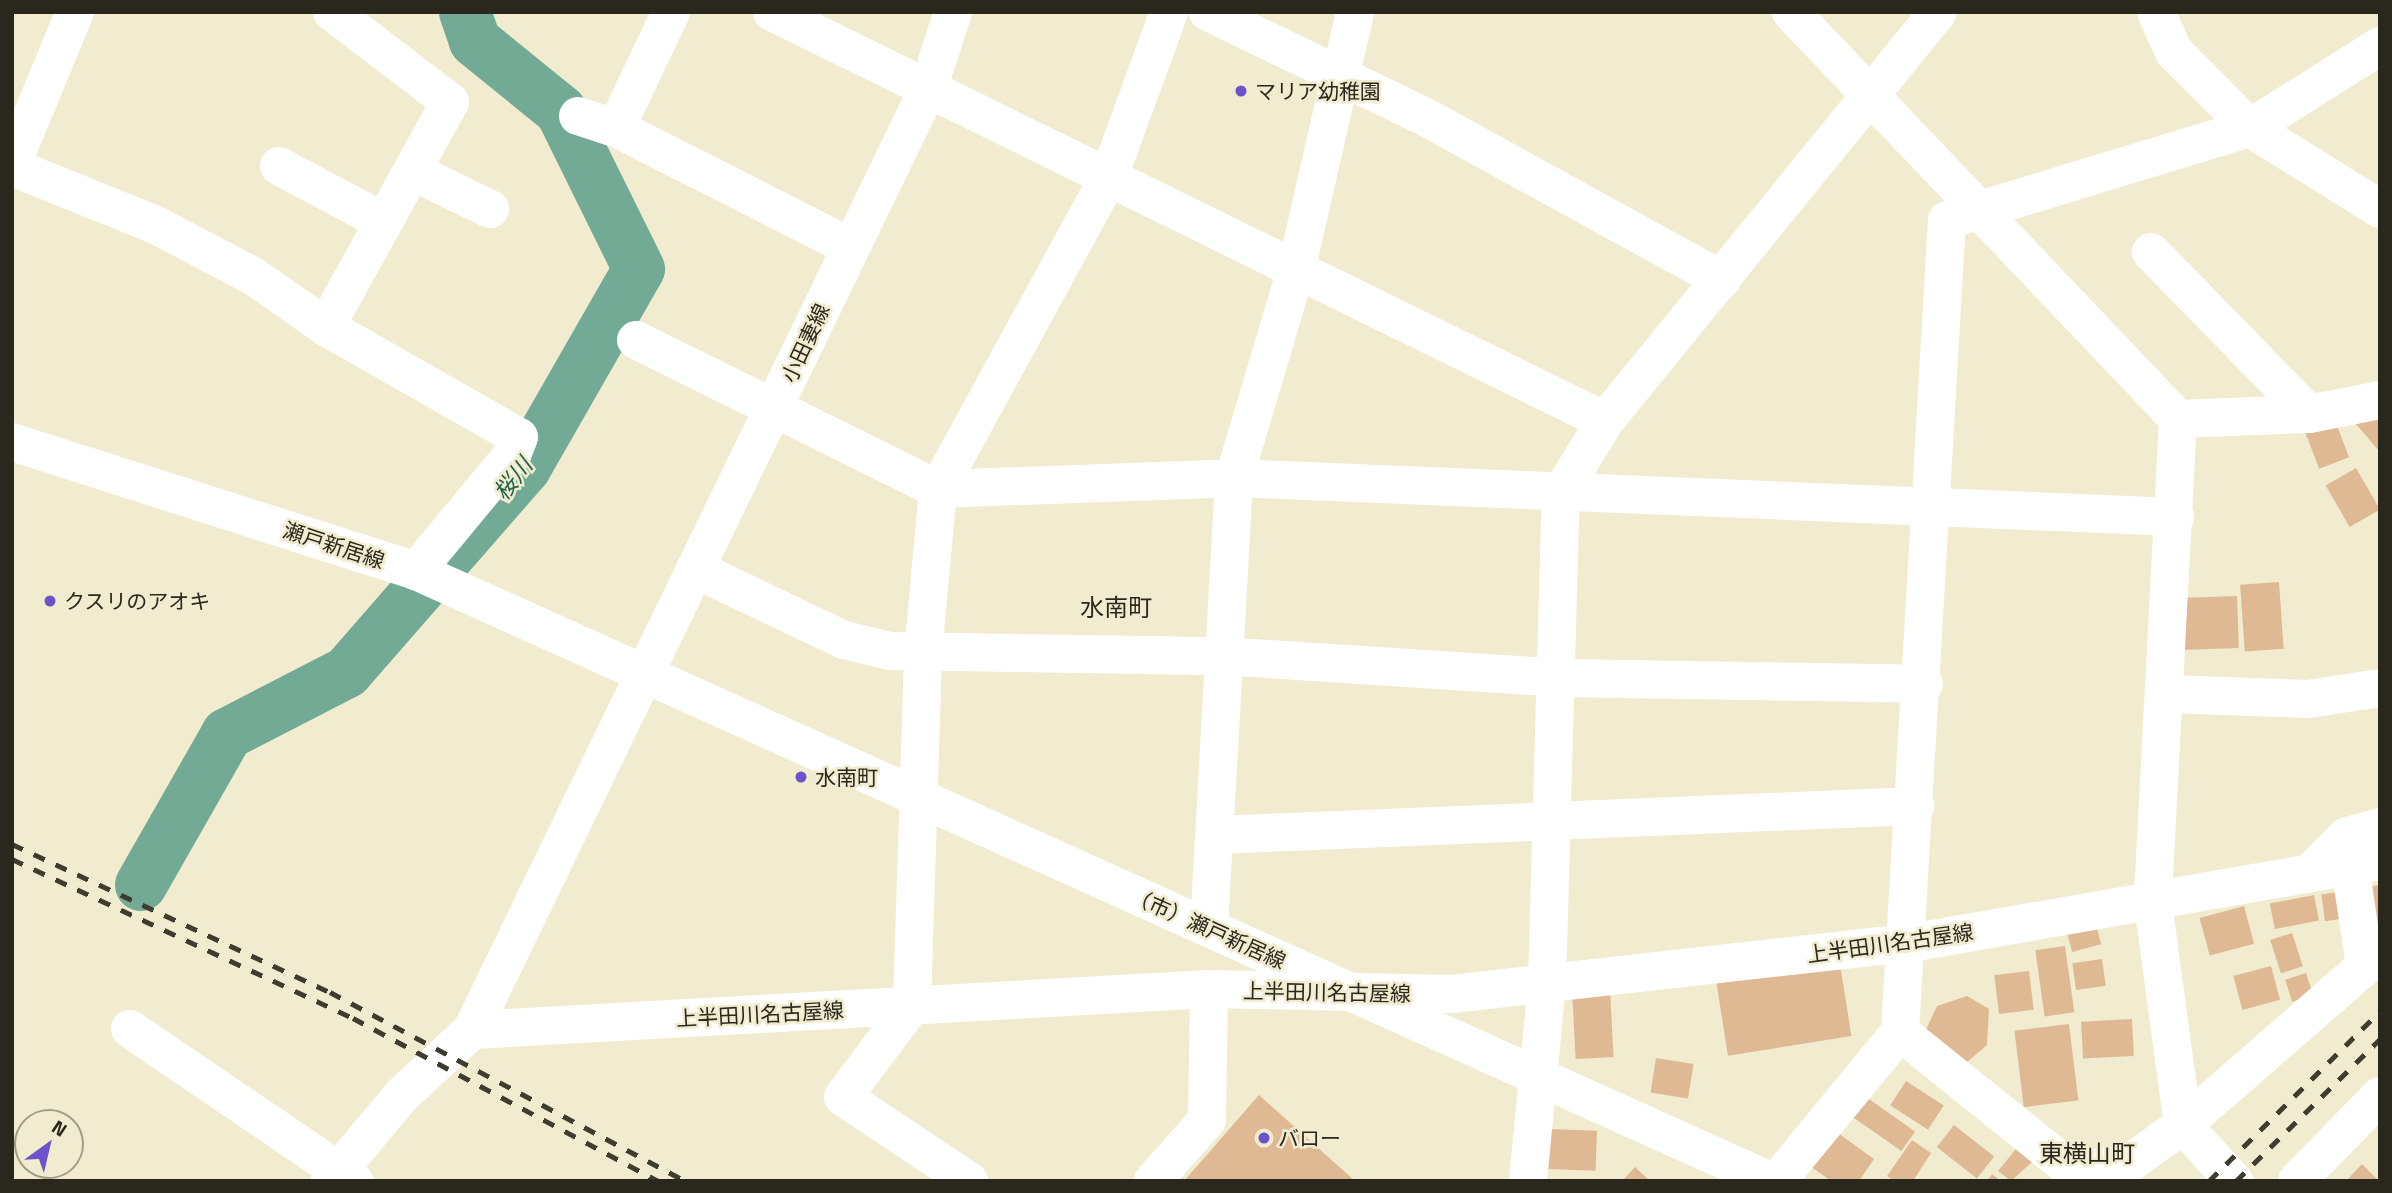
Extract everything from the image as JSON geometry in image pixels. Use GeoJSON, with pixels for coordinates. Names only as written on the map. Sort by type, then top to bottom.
{"type":"FeatureCollection","features":[{"type":"Feature","properties":{"kind":"street"},"geometry":{"type":"LineString","coordinates":[[75,12],[12,166],[153,224],[253,276],[326,327],[519,438],[512,455],[416,571]]}},
{"type":"Feature","properties":{"kind":"street"},"geometry":{"type":"LineString","coordinates":[[326,327],[450,102],[332,12]]}},
{"type":"Feature","properties":{"kind":"street"},"geometry":{"type":"LineString","coordinates":[[616,128],[671,12]]}},
{"type":"Feature","properties":{"kind":"street"},"geometry":{"type":"LineString","coordinates":[[772,12],[1108,179],[1297,266],[1605,421]]}},
{"type":"Feature","properties":{"kind":"street","name":"小田妻線"},"geometry":{"type":"LineString","coordinates":[[472,1030],[775,408],[849,246],[928,89],[953,12]]}},
{"type":"Feature","properties":{"kind":"street"},"geometry":{"type":"LineString","coordinates":[[969,1181],[843,1097],[912,1005],[923,652],[938,489],[1108,179],[1169,12]]}},
{"type":"Feature","properties":{"kind":"street"},"geometry":{"type":"LineString","coordinates":[[1208,12],[1431,120],[1722,280]]}},
{"type":"Feature","properties":{"kind":"street"},"geometry":{"type":"LineString","coordinates":[[1209,928],[1217,835],[1222,656],[1234,478],[1297,266],[1336,76],[1354,12]]}},
{"type":"Feature","properties":{"kind":"street"},"geometry":{"type":"LineString","coordinates":[[1791,12],[1982,208],[2178,419],[2153,903],[2183,1125],[2234,1181]]}},
{"type":"Feature","properties":{"kind":"street"},"geometry":{"type":"LineString","coordinates":[[1528,1181],[1547,985],[1549,824],[1559,678],[1553,650],[1561,493],[1605,421],[1722,280],[1870,91],[1938,12]]}},
{"type":"Feature","properties":{"kind":"street"},"geometry":{"type":"LineString","coordinates":[[2156,12],[2174,52],[2250,128],[2380,209]]}},
{"type":"Feature","properties":{"kind":"street"},"geometry":{"type":"LineString","coordinates":[[1777,1181],[1900,1032],[1910,943],[1915,806],[1924,684],[1929,509],[1947,220],[2250,128],[2380,46]]}},
{"type":"Feature","properties":{"kind":"street"},"geometry":{"type":"LineString","coordinates":[[578,116],[616,128],[849,246]]}},
{"type":"Feature","properties":{"kind":"street"},"geometry":{"type":"LineString","coordinates":[[279,166],[384,222]]}},
{"type":"Feature","properties":{"kind":"street"},"geometry":{"type":"LineString","coordinates":[[412,171],[490,209]]}},
{"type":"Feature","properties":{"kind":"street"},"geometry":{"type":"LineString","coordinates":[[2151,252],[2309,414]]}},
{"type":"Feature","properties":{"kind":"street"},"geometry":{"type":"LineString","coordinates":[[636,340],[938,489],[1234,478],[1929,509],[2175,517]]}},
{"type":"Feature","properties":{"kind":"street"},"geometry":{"type":"LineString","coordinates":[[2178,419],[2309,414],[2380,400]]}},
{"type":"Feature","properties":{"kind":"street","name":"瀬戸新居線"},"geometry":{"type":"LineString","coordinates":[[12,442],[416,571],[616,663],[646,670]]}},
{"type":"Feature","properties":{"kind":"street"},"geometry":{"type":"LineString","coordinates":[[695,569],[844,640],[923,652],[1222,656],[1559,678],[1924,684]]}},
{"type":"Feature","properties":{"kind":"street","name":"（市）瀬戸新居線"},"geometry":{"type":"LineString","coordinates":[[646,670],[920,800],[1770,1181]]}},
{"type":"Feature","properties":{"kind":"street"},"geometry":{"type":"LineString","coordinates":[[2165,694],[2308,699],[2380,688]]}},
{"type":"Feature","properties":{"kind":"street"},"geometry":{"type":"LineString","coordinates":[[1217,835],[1549,824],[1915,806]]}},
{"type":"Feature","properties":{"kind":"street"},"geometry":{"type":"LineString","coordinates":[[2311,872],[2347,836],[2380,827]]}},
{"type":"Feature","properties":{"kind":"street"},"geometry":{"type":"LineString","coordinates":[[1900,1032],[2069,1176],[2131,1162],[2183,1125],[2365,966],[2365,863]]}},
{"type":"Feature","properties":{"kind":"street","name":"上半田川名古屋線"},"geometry":{"type":"LineString","coordinates":[[472,1030],[1209,989],[1452,994],[1910,943],[2153,903],[2365,863]]}},
{"type":"Feature","properties":{"kind":"street"},"geometry":{"type":"LineString","coordinates":[[1153,1181],[1207,1120],[1209,989]]}},
{"type":"Feature","properties":{"kind":"street"},"geometry":{"type":"LineString","coordinates":[[130,1029],[341,1177],[401,1096],[472,1030]]}},
{"type":"Feature","properties":{"kind":"street"},"geometry":{"type":"LineString","coordinates":[[2297,1181],[2380,1096]]}},
{"type":"Feature","properties":{"kind":"building"},"geometry":{"type":"Polygon","coordinates":[[[2380,408],[2380,452],[2355,423],[2380,408]]]}},
{"type":"Feature","properties":{"kind":"building"},"geometry":{"type":"Polygon","coordinates":[[[2334,418],[2349,457],[2319,469],[2304,429],[2334,418]]]}},
{"type":"Feature","properties":{"kind":"building"},"geometry":{"type":"Polygon","coordinates":[[[2356,468],[2380,510],[2350,527],[2326,486],[2356,468]]]}},
{"type":"Feature","properties":{"kind":"building"},"geometry":{"type":"Polygon","coordinates":[[[2279,582],[2284,649],[2245,652],[2240,585],[2279,582]]]}},
{"type":"Feature","properties":{"kind":"building"},"geometry":{"type":"Polygon","coordinates":[[[2237,596],[2239,648],[2182,650],[2180,598],[2237,596]]]}},
{"type":"Feature","properties":{"kind":"building"},"geometry":{"type":"Polygon","coordinates":[[[2380,885],[2380,945],[2367,887],[2380,885]]]}},
{"type":"Feature","properties":{"kind":"building"},"geometry":{"type":"Polygon","coordinates":[[[2346,891],[2350,918],[2325,921],[2321,894],[2346,891]]]}},
{"type":"Feature","properties":{"kind":"building"},"geometry":{"type":"Polygon","coordinates":[[[2314,895],[2319,921],[2275,929],[2270,904],[2314,895]]]}},
{"type":"Feature","properties":{"kind":"building"},"geometry":{"type":"Polygon","coordinates":[[[2244,906],[2254,944],[2210,956],[2200,918],[2244,906]]]}},
{"type":"Feature","properties":{"kind":"building"},"geometry":{"type":"Polygon","coordinates":[[[2096,925],[2101,944],[2072,952],[2067,933],[2096,925]]]}},
{"type":"Feature","properties":{"kind":"building"},"geometry":{"type":"Polygon","coordinates":[[[2292,933],[2303,966],[2281,973],[2270,940],[2292,933]]]}},
{"type":"Feature","properties":{"kind":"building"},"geometry":{"type":"Polygon","coordinates":[[[2065,946],[2074,1012],[2045,1017],[2035,950],[2065,946]]]}},
{"type":"Feature","properties":{"kind":"building"},"geometry":{"type":"Polygon","coordinates":[[[2102,959],[2106,986],[2076,990],[2072,963],[2102,959]]]}},
{"type":"Feature","properties":{"kind":"building"},"geometry":{"type":"Polygon","coordinates":[[[1840,964],[1851,1036],[1728,1056],[1717,984],[1840,964]]]}},
{"type":"Feature","properties":{"kind":"building"},"geometry":{"type":"Polygon","coordinates":[[[2271,966],[2280,1000],[2242,1010],[2233,976],[2271,966]]]}},
{"type":"Feature","properties":{"kind":"building"},"geometry":{"type":"Polygon","coordinates":[[[2029,971],[2034,1010],[1999,1014],[1994,975],[2029,971]]]}},
{"type":"Feature","properties":{"kind":"building"},"geometry":{"type":"Polygon","coordinates":[[[2306,973],[2313,995],[2292,1002],[2285,980],[2306,973]]]}},
{"type":"Feature","properties":{"kind":"building"},"geometry":{"type":"Polygon","coordinates":[[[1610,989],[1614,1057],[1576,1059],[1572,991],[1610,989]]]}},
{"type":"Feature","properties":{"kind":"building"},"geometry":{"type":"Polygon","coordinates":[[[1967,996],[1989,1009],[1987,1045],[1959,1069],[1923,1036],[1937,1006],[1967,996]]]}},
{"type":"Feature","properties":{"kind":"building"},"geometry":{"type":"Polygon","coordinates":[[[2132,1019],[2134,1056],[2083,1059],[2081,1022],[2132,1019]]]}},
{"type":"Feature","properties":{"kind":"building"},"geometry":{"type":"Polygon","coordinates":[[[2069,1024],[2078,1100],[2024,1107],[2014,1031],[2069,1024]]]}},
{"type":"Feature","properties":{"kind":"building"},"geometry":{"type":"Polygon","coordinates":[[[1656,1058],[1694,1064],[1688,1099],[1651,1093],[1656,1058]]]}},
{"type":"Feature","properties":{"kind":"building"},"geometry":{"type":"Polygon","coordinates":[[[1906,1081],[1944,1106],[1928,1130],[1890,1105],[1906,1081]]]}},
{"type":"Feature","properties":{"kind":"building","name":"バロー"},"geometry":{"type":"Polygon","coordinates":[[[1259,1095],[1355,1181],[1184,1181],[1259,1095]]]}},
{"type":"Feature","properties":{"kind":"building"},"geometry":{"type":"Polygon","coordinates":[[[1866,1097],[1915,1131],[1901,1151],[1852,1117],[1866,1097]]]}},
{"type":"Feature","properties":{"kind":"building"},"geometry":{"type":"Polygon","coordinates":[[[1954,1125],[1994,1156],[1977,1178],[1937,1147],[1954,1125]]]}},
{"type":"Feature","properties":{"kind":"building"},"geometry":{"type":"Polygon","coordinates":[[[1831,1128],[1874,1159],[1859,1181],[1831,1181],[1806,1163],[1831,1128]]]}},
{"type":"Feature","properties":{"kind":"building"},"geometry":{"type":"Polygon","coordinates":[[[1549,1129],[1597,1131],[1596,1171],[1548,1169],[1549,1129]]]}},
{"type":"Feature","properties":{"kind":"building"},"geometry":{"type":"Polygon","coordinates":[[[1912,1140],[1931,1153],[1913,1181],[1894,1181],[1887,1176],[1912,1140]]]}},
{"type":"Feature","properties":{"kind":"building"},"geometry":{"type":"Polygon","coordinates":[[[2016,1149],[2032,1162],[2011,1181],[1998,1171],[2016,1149]]]}},
{"type":"Feature","properties":{"kind":"building"},"geometry":{"type":"Polygon","coordinates":[[[2362,1164],[2379,1181],[2346,1181],[2362,1164]]]}},
{"type":"Feature","properties":{"kind":"building"},"geometry":{"type":"Polygon","coordinates":[[[1635,1167],[1650,1181],[1622,1181],[1635,1167]]]}},
{"type":"Feature","properties":{"kind":"building"},"geometry":{"type":"Polygon","coordinates":[[[1992,1174],[2001,1181],[1987,1181],[1992,1174]]]}},
{"type":"Feature","properties":{"kind":"waterway","name":"桜川"},"geometry":{"type":"LineString","coordinates":[[141,885],[227,734],[347,672],[525,468],[639,269],[561,111],[475,41],[465,12]]}},
{"type":"Feature","properties":{"kind":"railway"},"geometry":{"type":"LineString","coordinates":[[12,844],[330,992],[685,1181]]}},
{"type":"Feature","properties":{"kind":"railway"},"geometry":{"type":"LineString","coordinates":[[12,859],[353,1018],[658,1181]]}},
{"type":"Feature","properties":{"kind":"railway"},"geometry":{"type":"LineString","coordinates":[[2209,1181],[2380,1011]]}},
{"type":"Feature","properties":{"kind":"railway"},"geometry":{"type":"LineString","coordinates":[[2236,1181],[2380,1039]]}},
{"type":"Feature","properties":{"kind":"place","name":"マリア幼稚園"},"geometry":{"type":"Point","coordinates":[1241,91]}},
{"type":"Feature","properties":{"kind":"place","name":"クスリのアオキ"},"geometry":{"type":"Point","coordinates":[50,601]}},
{"type":"Feature","properties":{"kind":"place","name":"水南町"},"geometry":{"type":"Point","coordinates":[801,777]}},
{"type":"Feature","properties":{"kind":"place","name":"バロー"},"geometry":{"type":"Point","coordinates":[1264,1138]}},
{"type":"Feature","properties":{"kind":"district","name":"水南町"},"geometry":{"type":"Point","coordinates":[1116,608]}},
{"type":"Feature","properties":{"kind":"district","name":"東横山町"},"geometry":{"type":"Point","coordinates":[2087,1154]}}]}
